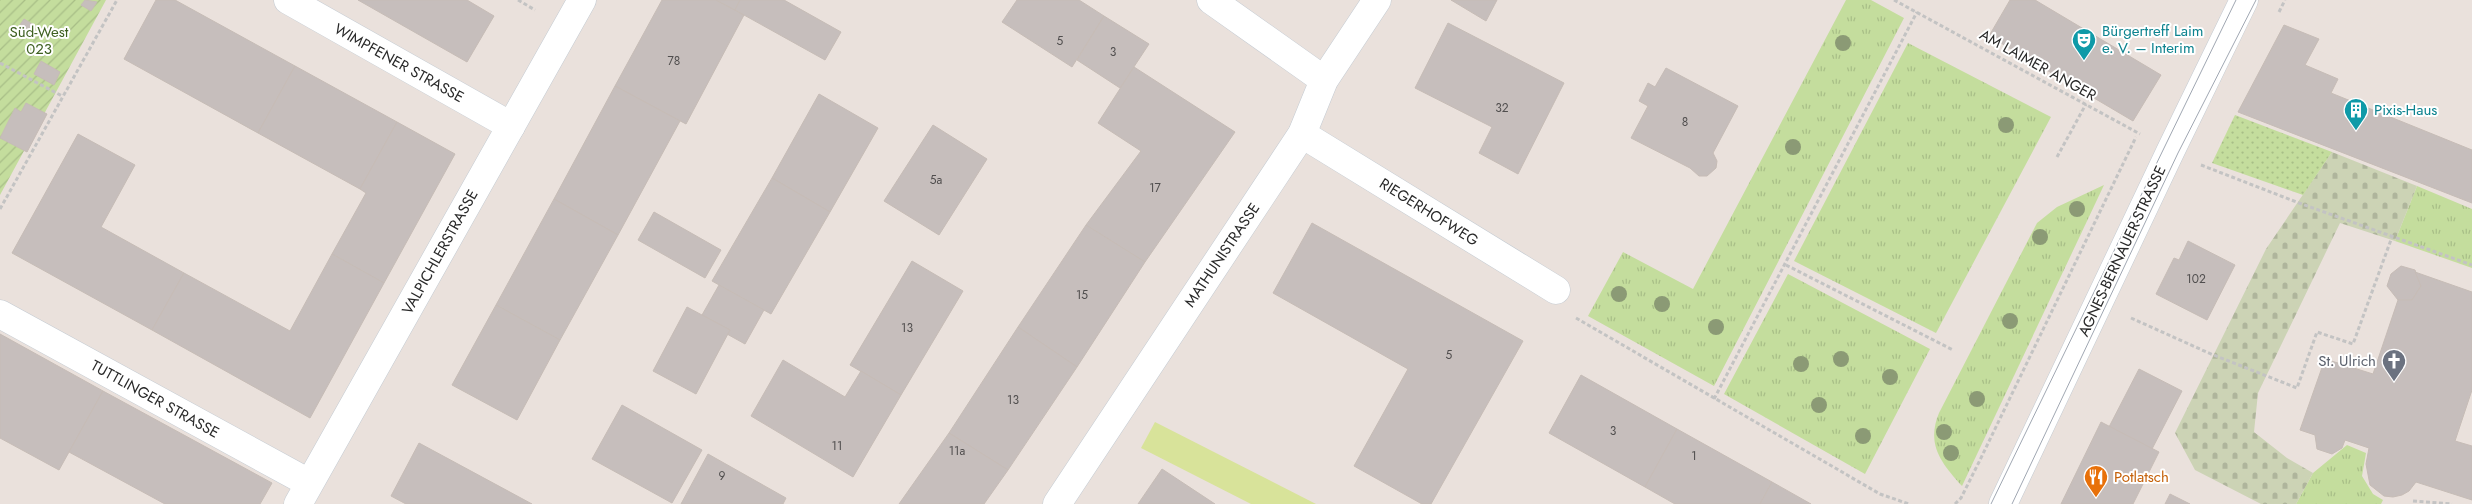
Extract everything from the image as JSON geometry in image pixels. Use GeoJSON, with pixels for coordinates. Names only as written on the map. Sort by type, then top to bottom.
{"type":"FeatureCollection","features":[{"type":"Feature","properties":{"kind":"street","name":"WIMPFENER STRASSE"},"geometry":{"type":"LineString","coordinates":[[288,0],[511,126]]}},
{"type":"Feature","properties":{"kind":"street","name":"VALPICHLERSTRASSE"},"geometry":{"type":"LineString","coordinates":[[304,493],[582,0]]}},
{"type":"Feature","properties":{"kind":"street"},"geometry":{"type":"LineString","coordinates":[[1212,0],[1324,80]]}},
{"type":"Feature","properties":{"kind":"street","name":"MATHUNISTRASSE"},"geometry":{"type":"LineString","coordinates":[[1057,504],[1302,134],[1324,80],[1376,0]]}},
{"type":"Feature","properties":{"kind":"street","name":"AGNES-BERNAUER-STRASSE"},"geometry":{"type":"LineString","coordinates":[[2003,504],[2244,0]]}},
{"type":"Feature","properties":{"kind":"street","name":"RIEGERHOFWEG"},"geometry":{"type":"LineString","coordinates":[[1302,134],[1556,290]]}},
{"type":"Feature","properties":{"kind":"street","name":"TUTTLINGER STRASSE"},"geometry":{"type":"LineString","coordinates":[[0,314],[304,493]]}},
{"type":"Feature","properties":{"kind":"path"},"geometry":{"type":"LineString","coordinates":[[0,209],[116,0]]}},
{"type":"Feature","properties":{"kind":"path","name":"AM LAIMER ANGER"},"geometry":{"type":"LineString","coordinates":[[1894,0],[2171,150],[2230,176],[2472,266]]}},
{"type":"Feature","properties":{"kind":"path"},"geometry":{"type":"LineString","coordinates":[[1714,399],[1917,12]]}},
{"type":"Feature","properties":{"kind":"path"},"geometry":{"type":"LineString","coordinates":[[0,63],[62,96]]}},
{"type":"Feature","properties":{"kind":"path"},"geometry":{"type":"LineString","coordinates":[[2057,157],[2086,104]]}},
{"type":"Feature","properties":{"kind":"path"},"geometry":{"type":"LineString","coordinates":[[1955,504],[1961,498],[1980,460],[2138,133]]}},
{"type":"Feature","properties":{"kind":"path"},"geometry":{"type":"LineString","coordinates":[[2098,302],[2211,354],[2297,388],[2317,332],[2353,344],[2392,237]]}},
{"type":"Feature","properties":{"kind":"path"},"geometry":{"type":"LineString","coordinates":[[1786,264],[1953,350]]}},
{"type":"Feature","properties":{"kind":"path"},"geometry":{"type":"LineString","coordinates":[[1556,290],[1577,320],[1880,494],[1909,504]]}},
{"type":"Feature","properties":{"kind":"path"},"geometry":{"type":"LineString","coordinates":[[2413,501],[2452,504]]}},
{"type":"Feature","properties":{"kind":"green space","name":"Süd-West 023"},"geometry":{"type":"Polygon","coordinates":[[[0,0],[106,0],[0,195],[0,0]]]}},
{"type":"Feature","properties":{"kind":"green space"},"geometry":{"type":"Polygon","coordinates":[[[1846,0],[1871,0],[1904,18],[1714,386],[1588,316],[1623,252],[1693,289],[1846,0]]]}},
{"type":"Feature","properties":{"kind":"green space"},"geometry":{"type":"Polygon","coordinates":[[[1908,43],[2051,117],[1936,333],[1794,261],[1908,43]]]}},
{"type":"Feature","properties":{"kind":"green space"},"geometry":{"type":"Polygon","coordinates":[[[2235,115],[2332,152],[2303,195],[2212,163],[2235,115]]]}},
{"type":"Feature","properties":{"kind":"green space"},"geometry":{"type":"Polygon","coordinates":[[[2332,152],[2417,186],[2395,241],[2340,223],[2258,393],[2254,432],[2287,458],[2313,473],[2296,504],[2261,504],[2195,470],[2175,433],[2266,249],[2332,152]]]}},
{"type":"Feature","properties":{"kind":"green space"},"geometry":{"type":"Polygon","coordinates":[[[2104,185],[1962,486],[1942,461],[1935,444],[1935,424],[1939,413],[2037,223],[2057,207],[2104,185]]]}},
{"type":"Feature","properties":{"kind":"green space"},"geometry":{"type":"Polygon","coordinates":[[[2417,186],[2472,209],[2472,268],[2395,241],[2417,186]]]}},
{"type":"Feature","properties":{"kind":"green space"},"geometry":{"type":"Polygon","coordinates":[[[1788,274],[1930,349],[1865,474],[1724,394],[1788,274]]]}},
{"type":"Feature","properties":{"kind":"green space"},"geometry":{"type":"Polygon","coordinates":[[[1155,422],[1316,504],[1251,504],[1141,448],[1155,422]]]}},
{"type":"Feature","properties":{"kind":"green space"},"geometry":{"type":"Polygon","coordinates":[[[2347,445],[2366,453],[2362,476],[2373,494],[2383,500],[2381,504],[2296,504],[2313,473],[2347,445]]]}},
{"type":"Feature","properties":{"kind":"building"},"geometry":{"type":"Polygon","coordinates":[[[85,0],[97,2],[91,11],[81,5],[85,0]]]}},
{"type":"Feature","properties":{"kind":"building"},"geometry":{"type":"Polygon","coordinates":[[[156,0],[175,0],[295,66],[258,133],[124,59],[156,0]]]}},
{"type":"Feature","properties":{"kind":"building"},"geometry":{"type":"Polygon","coordinates":[[[358,0],[467,0],[494,16],[467,62],[358,0]]]}},
{"type":"Feature","properties":{"kind":"building"},"geometry":{"type":"Polygon","coordinates":[[[662,0],[716,0],[744,15],[686,124],[615,86],[662,0]]]}},
{"type":"Feature","properties":{"kind":"building"},"geometry":{"type":"Polygon","coordinates":[[[716,0],[740,0],[735,10],[716,0]]]}},
{"type":"Feature","properties":{"kind":"building"},"geometry":{"type":"Polygon","coordinates":[[[740,0],[784,0],[841,32],[825,60],[735,10],[740,0]]]}},
{"type":"Feature","properties":{"kind":"building"},"geometry":{"type":"Polygon","coordinates":[[[1017,0],[1079,0],[1104,16],[1072,67],[1002,22],[1017,0]]]}},
{"type":"Feature","properties":{"kind":"building"},"geometry":{"type":"Polygon","coordinates":[[[1451,0],[1497,0],[1486,21],[1451,0]]]}},
{"type":"Feature","properties":{"kind":"building","name":"Bürgertreff Laim e. V. – Interim"},"geometry":{"type":"Polygon","coordinates":[[[2010,0],[2035,0],[2161,75],[2133,121],[1989,36],[2010,0]]]}},
{"type":"Feature","properties":{"kind":"building"},"geometry":{"type":"Polygon","coordinates":[[[1104,16],[1149,44],[1120,88],[1077,60],[1104,16]]]}},
{"type":"Feature","properties":{"kind":"building"},"geometry":{"type":"Polygon","coordinates":[[[24,19],[34,25],[30,33],[19,26],[24,19]]]}},
{"type":"Feature","properties":{"kind":"building"},"geometry":{"type":"Polygon","coordinates":[[[1448,23],[1564,83],[1518,174],[1479,153],[1492,127],[1415,88],[1448,23]]]}},
{"type":"Feature","properties":{"kind":"building","name":"Pixis-Haus"},"geometry":{"type":"Polygon","coordinates":[[[2284,25],[2319,39],[2305,65],[2338,79],[2331,93],[2472,150],[2472,203],[2238,112],[2284,25]]]}},
{"type":"Feature","properties":{"kind":"building"},"geometry":{"type":"Polygon","coordinates":[[[41,61],[60,72],[54,85],[34,74],[41,61]]]}},
{"type":"Feature","properties":{"kind":"building"},"geometry":{"type":"Polygon","coordinates":[[[295,66],[397,122],[360,189],[258,133],[295,66]]]}},
{"type":"Feature","properties":{"kind":"building"},"geometry":{"type":"Polygon","coordinates":[[[1134,67],[1235,132],[1145,262],[1086,225],[1141,151],[1098,123],[1134,67]]]}},
{"type":"Feature","properties":{"kind":"building"},"geometry":{"type":"Polygon","coordinates":[[[1666,68],[1738,106],[1713,153],[1717,161],[1716,168],[1707,176],[1699,176],[1690,168],[1631,138],[1648,106],[1639,101],[1648,83],[1655,87],[1666,68]]]}},
{"type":"Feature","properties":{"kind":"building"},"geometry":{"type":"Polygon","coordinates":[[[615,86],[680,121],[618,235],[554,199],[615,86]]]}},
{"type":"Feature","properties":{"kind":"building"},"geometry":{"type":"Polygon","coordinates":[[[819,94],[878,128],[830,212],[772,178],[819,94]]]}},
{"type":"Feature","properties":{"kind":"building"},"geometry":{"type":"Polygon","coordinates":[[[26,103],[47,114],[27,152],[0,138],[15,108],[21,112],[26,103]]]}},
{"type":"Feature","properties":{"kind":"building"},"geometry":{"type":"Polygon","coordinates":[[[397,122],[455,154],[384,283],[332,254],[366,193],[360,189],[397,122]]]}},
{"type":"Feature","properties":{"kind":"building"},"geometry":{"type":"Polygon","coordinates":[[[933,125],[987,159],[939,235],[884,201],[933,125]]]}},
{"type":"Feature","properties":{"kind":"building"},"geometry":{"type":"Polygon","coordinates":[[[78,134],[135,165],[101,227],[184,273],[152,330],[12,253],[78,134]]]}},
{"type":"Feature","properties":{"kind":"building"},"geometry":{"type":"Polygon","coordinates":[[[772,178],[830,212],[771,314],[712,281],[772,178]]]}},
{"type":"Feature","properties":{"kind":"building"},"geometry":{"type":"Polygon","coordinates":[[[554,199],[618,235],[560,340],[496,305],[554,199]]]}},
{"type":"Feature","properties":{"kind":"building"},"geometry":{"type":"Polygon","coordinates":[[[654,212],[721,250],[705,278],[638,240],[654,212]]]}},
{"type":"Feature","properties":{"kind":"building"},"geometry":{"type":"Polygon","coordinates":[[[1312,223],[1523,341],[1431,504],[1422,504],[1354,466],[1408,369],[1273,293],[1312,223]]]}},
{"type":"Feature","properties":{"kind":"building"},"geometry":{"type":"Polygon","coordinates":[[[1086,225],[1145,262],[1077,367],[1018,327],[1086,225]]]}},
{"type":"Feature","properties":{"kind":"building"},"geometry":{"type":"Polygon","coordinates":[[[2188,241],[2235,265],[2207,320],[2156,294],[2174,258],[2179,260],[2188,241]]]}},
{"type":"Feature","properties":{"kind":"building"},"geometry":{"type":"Polygon","coordinates":[[[332,254],[384,283],[310,418],[152,330],[184,273],[290,331],[332,254]]]}},
{"type":"Feature","properties":{"kind":"building"},"geometry":{"type":"Polygon","coordinates":[[[912,261],[963,291],[901,395],[850,365],[912,261]]]}},
{"type":"Feature","properties":{"kind":"building"},"geometry":{"type":"Polygon","coordinates":[[[2401,266],[2415,270],[2421,286],[2412,300],[2398,300],[2387,286],[2391,274],[2401,266]]]}},
{"type":"Feature","properties":{"kind":"building","name":"St. Ulrich"},"geometry":{"type":"Polygon","coordinates":[[[2415,272],[2472,292],[2472,390],[2455,441],[2472,446],[2472,500],[2416,482],[2409,491],[2402,495],[2384,496],[2370,485],[2366,464],[2369,448],[2345,440],[2342,448],[2332,454],[2317,449],[2315,435],[2300,430],[2325,359],[2373,374],[2398,300],[2412,300],[2421,286],[2415,272]]]}},
{"type":"Feature","properties":{"kind":"building"},"geometry":{"type":"Polygon","coordinates":[[[719,285],[764,310],[745,344],[727,334],[730,330],[702,315],[719,285]]]}},
{"type":"Feature","properties":{"kind":"building"},"geometry":{"type":"Polygon","coordinates":[[[496,305],[560,340],[517,420],[452,385],[496,305]]]}},
{"type":"Feature","properties":{"kind":"building"},"geometry":{"type":"Polygon","coordinates":[[[687,307],[730,330],[696,394],[653,371],[687,307]]]}},
{"type":"Feature","properties":{"kind":"building"},"geometry":{"type":"Polygon","coordinates":[[[1018,327],[1077,367],[1008,470],[949,433],[1018,327]]]}},
{"type":"Feature","properties":{"kind":"building"},"geometry":{"type":"Polygon","coordinates":[[[0,334],[103,391],[59,470],[0,438],[0,334]]]}},
{"type":"Feature","properties":{"kind":"building"},"geometry":{"type":"Polygon","coordinates":[[[783,360],[845,397],[861,371],[901,395],[853,477],[751,416],[783,360]]]}},
{"type":"Feature","properties":{"kind":"building"},"geometry":{"type":"Polygon","coordinates":[[[2139,369],[2182,391],[2152,449],[2109,427],[2139,369]]]}},
{"type":"Feature","properties":{"kind":"building"},"geometry":{"type":"Polygon","coordinates":[[[1581,375],[1677,429],[1645,487],[1549,433],[1581,375]]]}},
{"type":"Feature","properties":{"kind":"building"},"geometry":{"type":"Polygon","coordinates":[[[103,391],[272,483],[260,504],[165,504],[69,452],[103,391]]]}},
{"type":"Feature","properties":{"kind":"building"},"geometry":{"type":"Polygon","coordinates":[[[622,405],[702,450],[672,503],[592,459],[622,405]]]}},
{"type":"Feature","properties":{"kind":"building"},"geometry":{"type":"Polygon","coordinates":[[[2101,422],[2159,452],[2133,504],[2061,504],[2101,422]]]}},
{"type":"Feature","properties":{"kind":"building"},"geometry":{"type":"Polygon","coordinates":[[[1677,429],[1772,482],[1760,504],[1675,504],[1645,487],[1677,429]]]}},
{"type":"Feature","properties":{"kind":"building"},"geometry":{"type":"Polygon","coordinates":[[[949,433],[1008,470],[984,504],[899,504],[949,433]]]}},
{"type":"Feature","properties":{"kind":"building"},"geometry":{"type":"Polygon","coordinates":[[[419,443],[532,504],[406,504],[391,496],[419,443]]]}},
{"type":"Feature","properties":{"kind":"building"},"geometry":{"type":"Polygon","coordinates":[[[708,454],[786,498],[783,504],[681,504],[708,454]]]}},
{"type":"Feature","properties":{"kind":"building"},"geometry":{"type":"Polygon","coordinates":[[[1162,469],[1215,504],[1138,504],[1162,469]]]}},
{"type":"Feature","properties":{"kind":"building"},"geometry":{"type":"Polygon","coordinates":[[[1772,482],[1811,504],[1760,504],[1772,482]]]}},
{"type":"Feature","properties":{"kind":"building"},"geometry":{"type":"Polygon","coordinates":[[[2170,494],[2190,504],[2165,504],[2170,494]]]}},
{"type":"Feature","properties":{"kind":"tram line"},"geometry":{"type":"LineString","coordinates":[[1991,504],[2236,0]]}},
{"type":"Feature","properties":{"kind":"tram line"},"geometry":{"type":"LineString","coordinates":[[2012,504],[2178,153],[2256,0]]}},
{"type":"Feature","properties":{"kind":"place","name":"Bürgertreff Laim e. V. – Interim"},"geometry":{"type":"Point","coordinates":[2084,61]}},
{"type":"Feature","properties":{"kind":"place","name":"Pixis-Haus"},"geometry":{"type":"Point","coordinates":[2356,131]}},
{"type":"Feature","properties":{"kind":"place","name":"St. Ulrich"},"geometry":{"type":"Point","coordinates":[2394,382]}},
{"type":"Feature","properties":{"kind":"place","name":"Potlatsch"},"geometry":{"type":"Point","coordinates":[2096,498]}}]}
